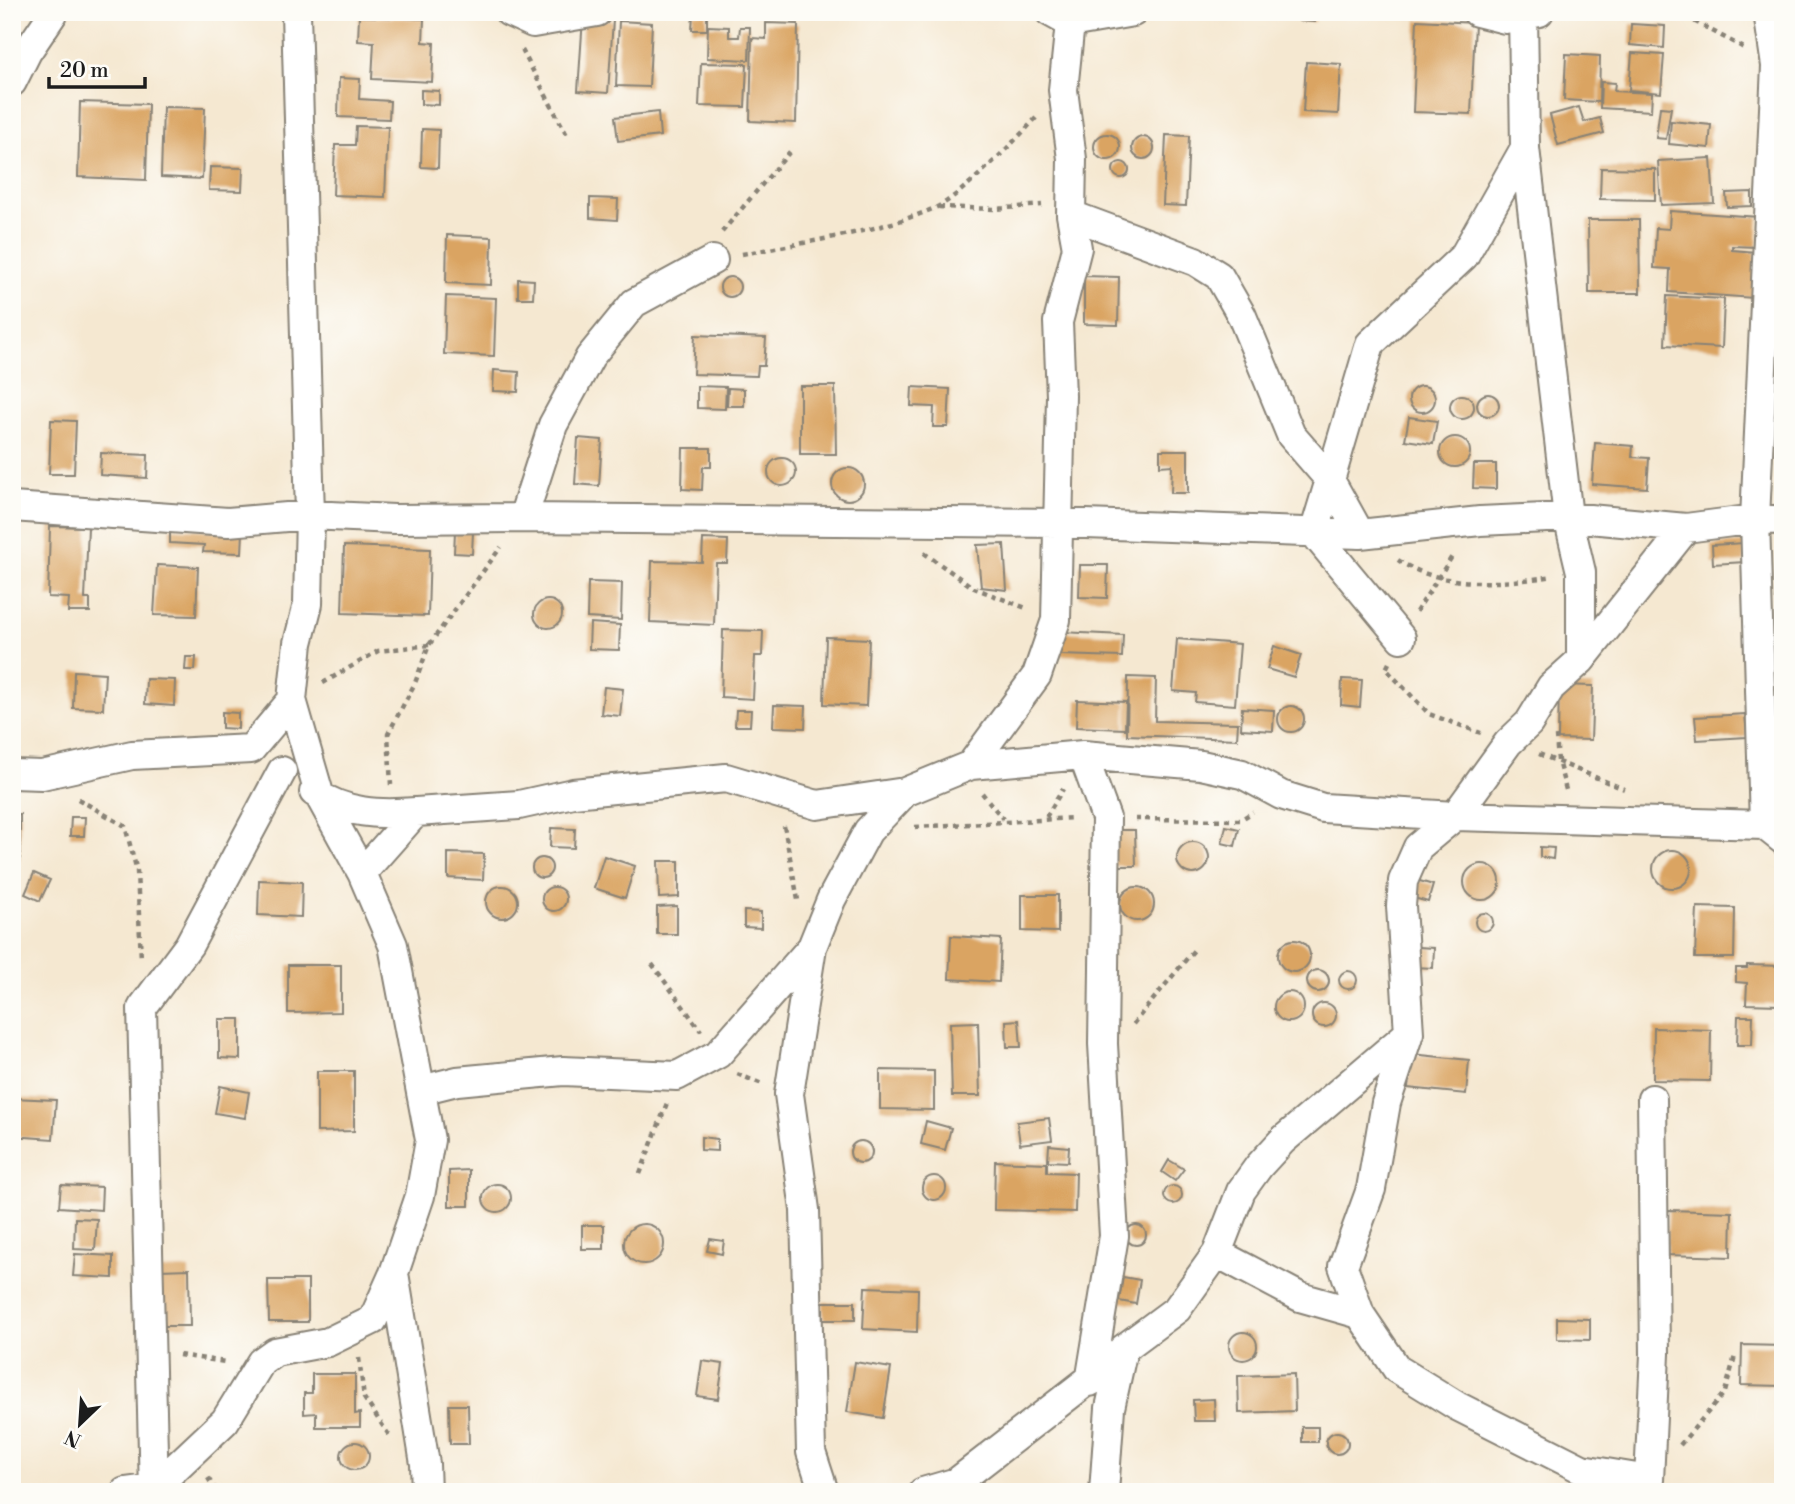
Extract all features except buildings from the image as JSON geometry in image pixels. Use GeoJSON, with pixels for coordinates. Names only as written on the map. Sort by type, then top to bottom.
{"type":"FeatureCollection","features":[{"type":"Feature","properties":{"kind":"street"},"geometry":{"type":"LineString","coordinates":[[125,1492],[154,1490],[225,1421],[261,1362],[275,1352],[328,1342],[373,1320],[394,1273],[420,1196],[430,1140],[393,945],[362,873],[320,797],[292,701],[298,643],[308,604],[310,515],[296,12]]}},
{"type":"Feature","properties":{"kind":"street"},"geometry":{"type":"LineString","coordinates":[[521,18],[597,12]]}},
{"type":"Feature","properties":{"kind":"street"},"geometry":{"type":"LineString","coordinates":[[971,765],[1037,675],[1056,620],[1061,396],[1058,323],[1077,248],[1072,215],[1072,159],[1063,89],[1060,18],[1133,12]]}},
{"type":"Feature","properties":{"kind":"street"},"geometry":{"type":"LineString","coordinates":[[1477,12],[1505,19],[1529,14],[1525,148],[1569,517],[1581,572],[1580,660]]}},
{"type":"Feature","properties":{"kind":"street"},"geometry":{"type":"LineString","coordinates":[[12,774],[42,775],[132,755],[251,749],[320,797],[354,810],[377,815],[519,805],[573,793],[726,778],[817,805],[905,792],[971,765],[1083,755],[1215,768],[1242,774],[1281,795],[1323,808],[1777,829],[1769,519],[1776,66],[1768,12]]}},
{"type":"Feature","properties":{"kind":"street"},"geometry":{"type":"LineString","coordinates":[[12,82],[42,14]]}},
{"type":"Feature","properties":{"kind":"street"},"geometry":{"type":"LineString","coordinates":[[1314,533],[1370,344],[1464,256],[1525,148]]}},
{"type":"Feature","properties":{"kind":"street"},"geometry":{"type":"LineString","coordinates":[[1072,215],[1195,261],[1219,276],[1242,316],[1291,435],[1330,480],[1360,534]]}},
{"type":"Feature","properties":{"kind":"street"},"geometry":{"type":"LineString","coordinates":[[523,518],[553,425],[590,357],[634,303],[713,260]]}},
{"type":"Feature","properties":{"kind":"street"},"geometry":{"type":"LineString","coordinates":[[12,507],[228,522],[310,515],[394,519],[1058,523],[1360,534],[1480,520],[1569,517],[1686,528],[1769,519]]}},
{"type":"Feature","properties":{"kind":"street"},"geometry":{"type":"LineString","coordinates":[[1652,1099],[1655,1354],[1646,1486],[1582,1469],[1457,1406],[1397,1369],[1360,1314],[1343,1265],[1371,1189],[1386,1102],[1409,1033],[1401,906],[1403,881],[1418,847],[1455,816],[1508,743],[1529,723],[1552,687],[1580,660],[1686,528]]}},
{"type":"Feature","properties":{"kind":"street"},"geometry":{"type":"LineString","coordinates":[[1314,533],[1401,638]]}},
{"type":"Feature","properties":{"kind":"street"},"geometry":{"type":"LineString","coordinates":[[251,749],[292,701]]}},
{"type":"Feature","properties":{"kind":"street"},"geometry":{"type":"LineString","coordinates":[[1083,755],[1106,818],[1103,1044],[1114,1236],[1090,1382]]}},
{"type":"Feature","properties":{"kind":"street"},"geometry":{"type":"LineString","coordinates":[[154,1490],[142,1008],[190,945],[282,771]]}},
{"type":"Feature","properties":{"kind":"street"},"geometry":{"type":"LineString","coordinates":[[824,1492],[811,1452],[805,1210],[789,1094],[812,947],[831,900],[868,831],[905,792]]}},
{"type":"Feature","properties":{"kind":"street"},"geometry":{"type":"LineString","coordinates":[[362,873],[406,813]]}},
{"type":"Feature","properties":{"kind":"street"},"geometry":{"type":"LineString","coordinates":[[421,1090],[457,1081],[563,1070],[677,1076],[718,1054],[812,947]]}},
{"type":"Feature","properties":{"kind":"street"},"geometry":{"type":"LineString","coordinates":[[923,1492],[957,1482],[1090,1382],[1123,1349],[1177,1309],[1217,1252],[1241,1191],[1259,1166],[1283,1140],[1409,1033]]}},
{"type":"Feature","properties":{"kind":"street"},"geometry":{"type":"LineString","coordinates":[[1217,1252],[1300,1297],[1360,1314]]}},
{"type":"Feature","properties":{"kind":"street"},"geometry":{"type":"LineString","coordinates":[[394,1273],[426,1478]]}},
{"type":"Feature","properties":{"kind":"street"},"geometry":{"type":"LineString","coordinates":[[1104,1492],[1110,1408],[1123,1349]]}},
{"type":"Feature","properties":{"kind":"path"},"geometry":{"type":"LineString","coordinates":[[1677,12],[1776,66]]}},
{"type":"Feature","properties":{"kind":"path"},"geometry":{"type":"LineString","coordinates":[[521,18],[518,42],[568,137]]}},
{"type":"Feature","properties":{"kind":"path"},"geometry":{"type":"LineString","coordinates":[[938,207],[1013,144],[1063,89]]}},
{"type":"Feature","properties":{"kind":"path"},"geometry":{"type":"LineString","coordinates":[[793,148],[722,232],[713,260],[849,234],[938,207],[995,209],[1043,205],[1072,215]]}},
{"type":"Feature","properties":{"kind":"path"},"geometry":{"type":"LineString","coordinates":[[406,813],[388,734],[415,683],[429,645],[523,518]]}},
{"type":"Feature","properties":{"kind":"path"},"geometry":{"type":"LineString","coordinates":[[1480,520],[1438,577],[1386,668],[1429,714],[1606,779],[1629,792]]}},
{"type":"Feature","properties":{"kind":"path"},"geometry":{"type":"LineString","coordinates":[[1360,534],[1402,564],[1438,577],[1472,581],[1525,581],[1581,572]]}},
{"type":"Feature","properties":{"kind":"path"},"geometry":{"type":"LineString","coordinates":[[922,551],[974,588],[1056,620]]}},
{"type":"Feature","properties":{"kind":"path"},"geometry":{"type":"LineString","coordinates":[[292,701],[378,651],[429,645]]}},
{"type":"Feature","properties":{"kind":"path"},"geometry":{"type":"LineString","coordinates":[[1552,687],[1558,761],[1574,821]]}},
{"type":"Feature","properties":{"kind":"path"},"geometry":{"type":"LineString","coordinates":[[42,775],[125,826],[137,871],[142,1008]]}},
{"type":"Feature","properties":{"kind":"path"},"geometry":{"type":"LineString","coordinates":[[779,794],[793,880],[812,947]]}},
{"type":"Feature","properties":{"kind":"path"},"geometry":{"type":"LineString","coordinates":[[1103,1044],[1137,1021],[1194,950]]}},
{"type":"Feature","properties":{"kind":"path"},"geometry":{"type":"LineString","coordinates":[[652,964],[718,1054],[738,1074]]}},
{"type":"Feature","properties":{"kind":"path"},"geometry":{"type":"LineString","coordinates":[[640,1174],[677,1076]]}},
{"type":"Feature","properties":{"kind":"path"},"geometry":{"type":"LineString","coordinates":[[373,1320],[358,1357],[364,1398],[386,1432],[426,1478]]}},
{"type":"Feature","properties":{"kind":"path"},"geometry":{"type":"LineString","coordinates":[[151,1350],[237,1364],[261,1362]]}},
{"type":"Feature","properties":{"kind":"path"},"geometry":{"type":"LineString","coordinates":[[1646,1486],[1725,1392],[1735,1356]]}},
{"type":"Feature","properties":{"kind":"path"},"geometry":{"type":"LineString","coordinates":[[12,1478],[25,1492]]}}]}
